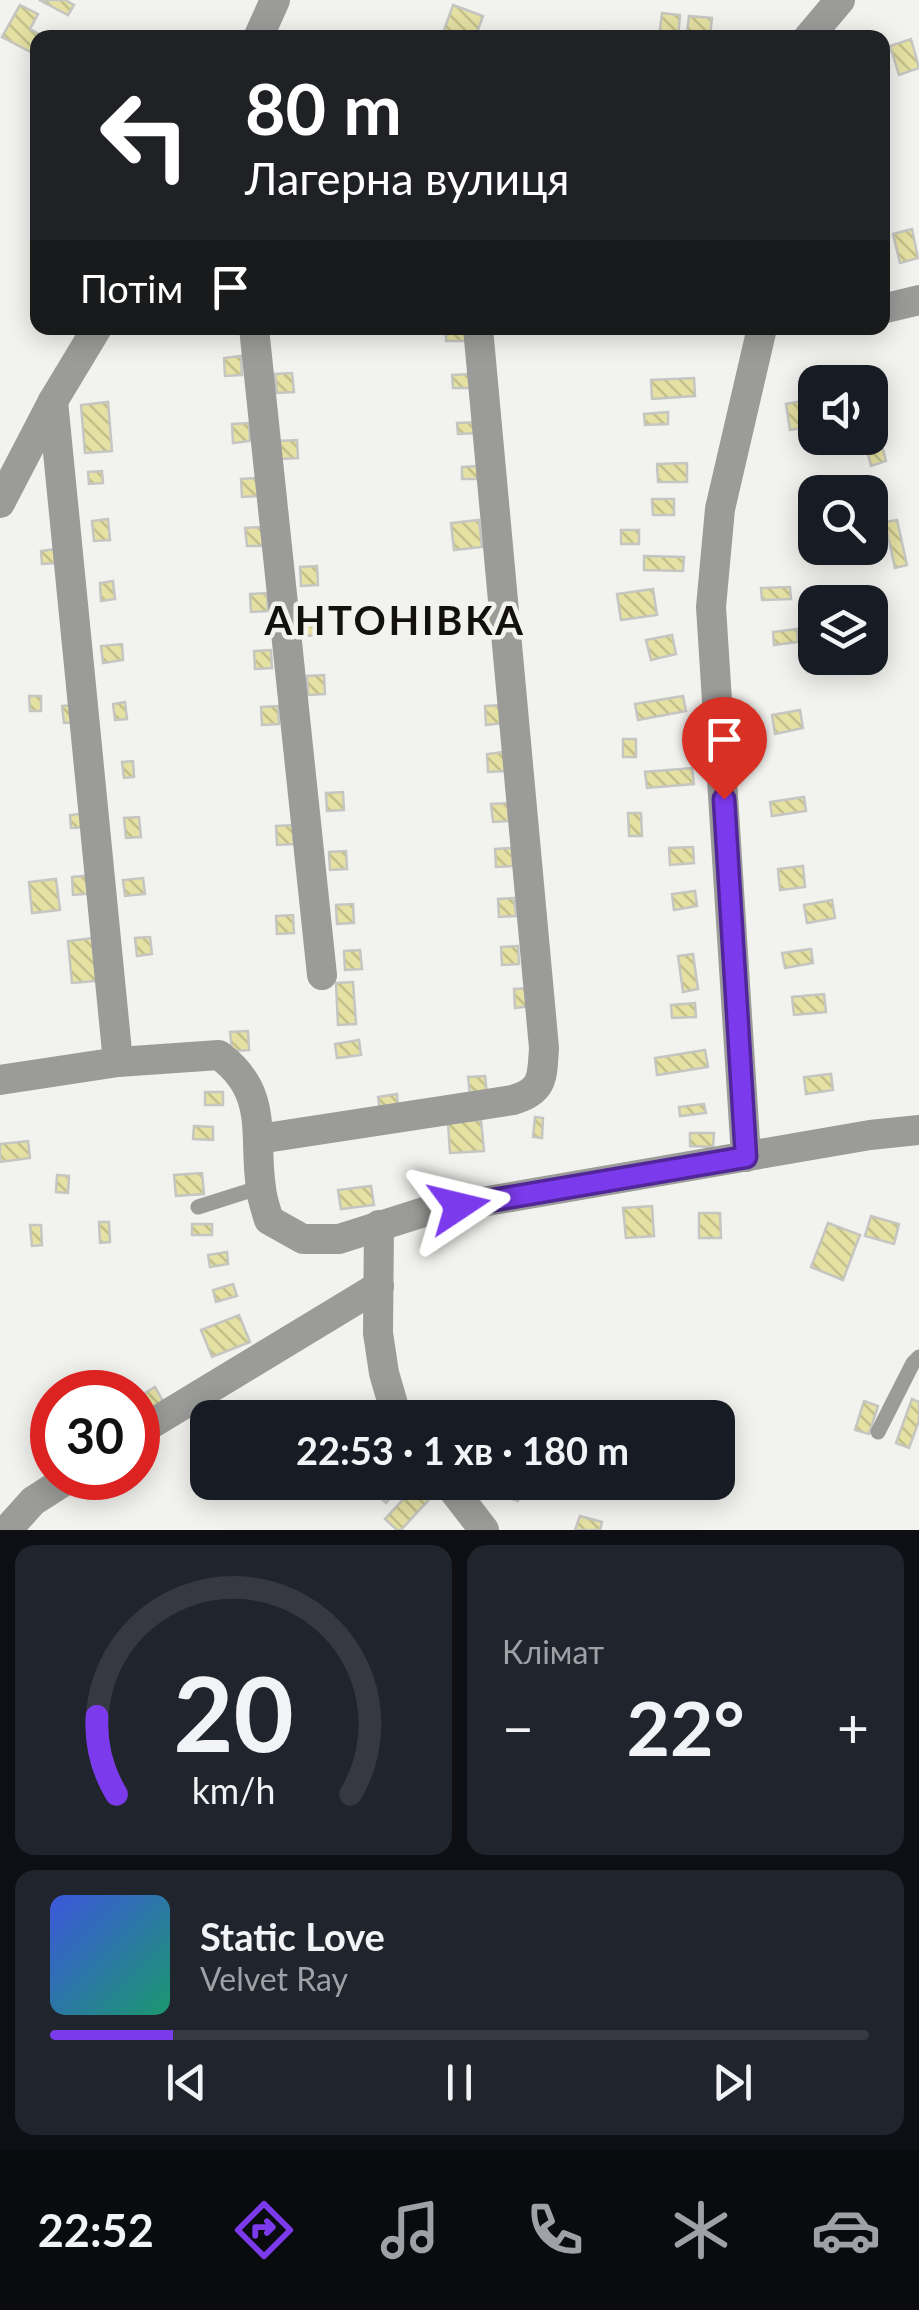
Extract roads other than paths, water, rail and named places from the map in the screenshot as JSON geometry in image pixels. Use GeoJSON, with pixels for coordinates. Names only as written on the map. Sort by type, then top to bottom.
{"type":"FeatureCollection","features":[{"type":"Feature","properties":{"kind":"street"},"geometry":{"type":"LineString","coordinates":[[262,30],[275,0]]}},
{"type":"Feature","properties":{"kind":"street"},"geometry":{"type":"LineString","coordinates":[[814,30],[840,0]]}},
{"type":"Feature","properties":{"kind":"street"},"geometry":{"type":"LineString","coordinates":[[890,307],[919,300]]}},
{"type":"Feature","properties":{"kind":"street"},"geometry":{"type":"LineString","coordinates":[[0,504],[52,402],[93,335]]}},
{"type":"Feature","properties":{"kind":"street"},"geometry":{"type":"LineString","coordinates":[[255,335],[322,975]]}},
{"type":"Feature","properties":{"kind":"street"},"geometry":{"type":"LineString","coordinates":[[260,1139],[513,1100],[528,1096],[542,1082],[544,1048],[479,335]]}},
{"type":"Feature","properties":{"kind":"street"},"geometry":{"type":"LineString","coordinates":[[746,1157],[711,607],[720,508],[760,335]]}},
{"type":"Feature","properties":{"kind":"street"},"geometry":{"type":"LineString","coordinates":[[52,402],[118,1062]]}},
{"type":"Feature","properties":{"kind":"street"},"geometry":{"type":"LineString","coordinates":[[0,1080],[118,1062],[219,1055],[243,1076],[250,1090],[260,1139],[261,1187],[269,1220],[303,1239],[339,1239],[379,1224],[441,1209],[919,1130]]}},
{"type":"Feature","properties":{"kind":"street"},"geometry":{"type":"LineString","coordinates":[[379,1224],[378,1333],[392,1400]]}},
{"type":"Feature","properties":{"kind":"street"},"geometry":{"type":"LineString","coordinates":[[160,1419],[379,1286]]}},
{"type":"Feature","properties":{"kind":"street"},"geometry":{"type":"LineString","coordinates":[[7,1530],[35,1500]]}},
{"type":"Feature","properties":{"kind":"street"},"geometry":{"type":"LineString","coordinates":[[461,1500],[484,1530]]}},
{"type":"Feature","properties":{"kind":"lane"},"geometry":{"type":"LineString","coordinates":[[198,1207],[261,1187]]}},
{"type":"Feature","properties":{"kind":"lane"},"geometry":{"type":"LineString","coordinates":[[878,1432],[919,1358]]}},
{"type":"Feature","properties":{"kind":"district","name":"АНТОНІВКА"},"geometry":{"type":"Point","coordinates":[395,620]}}]}
